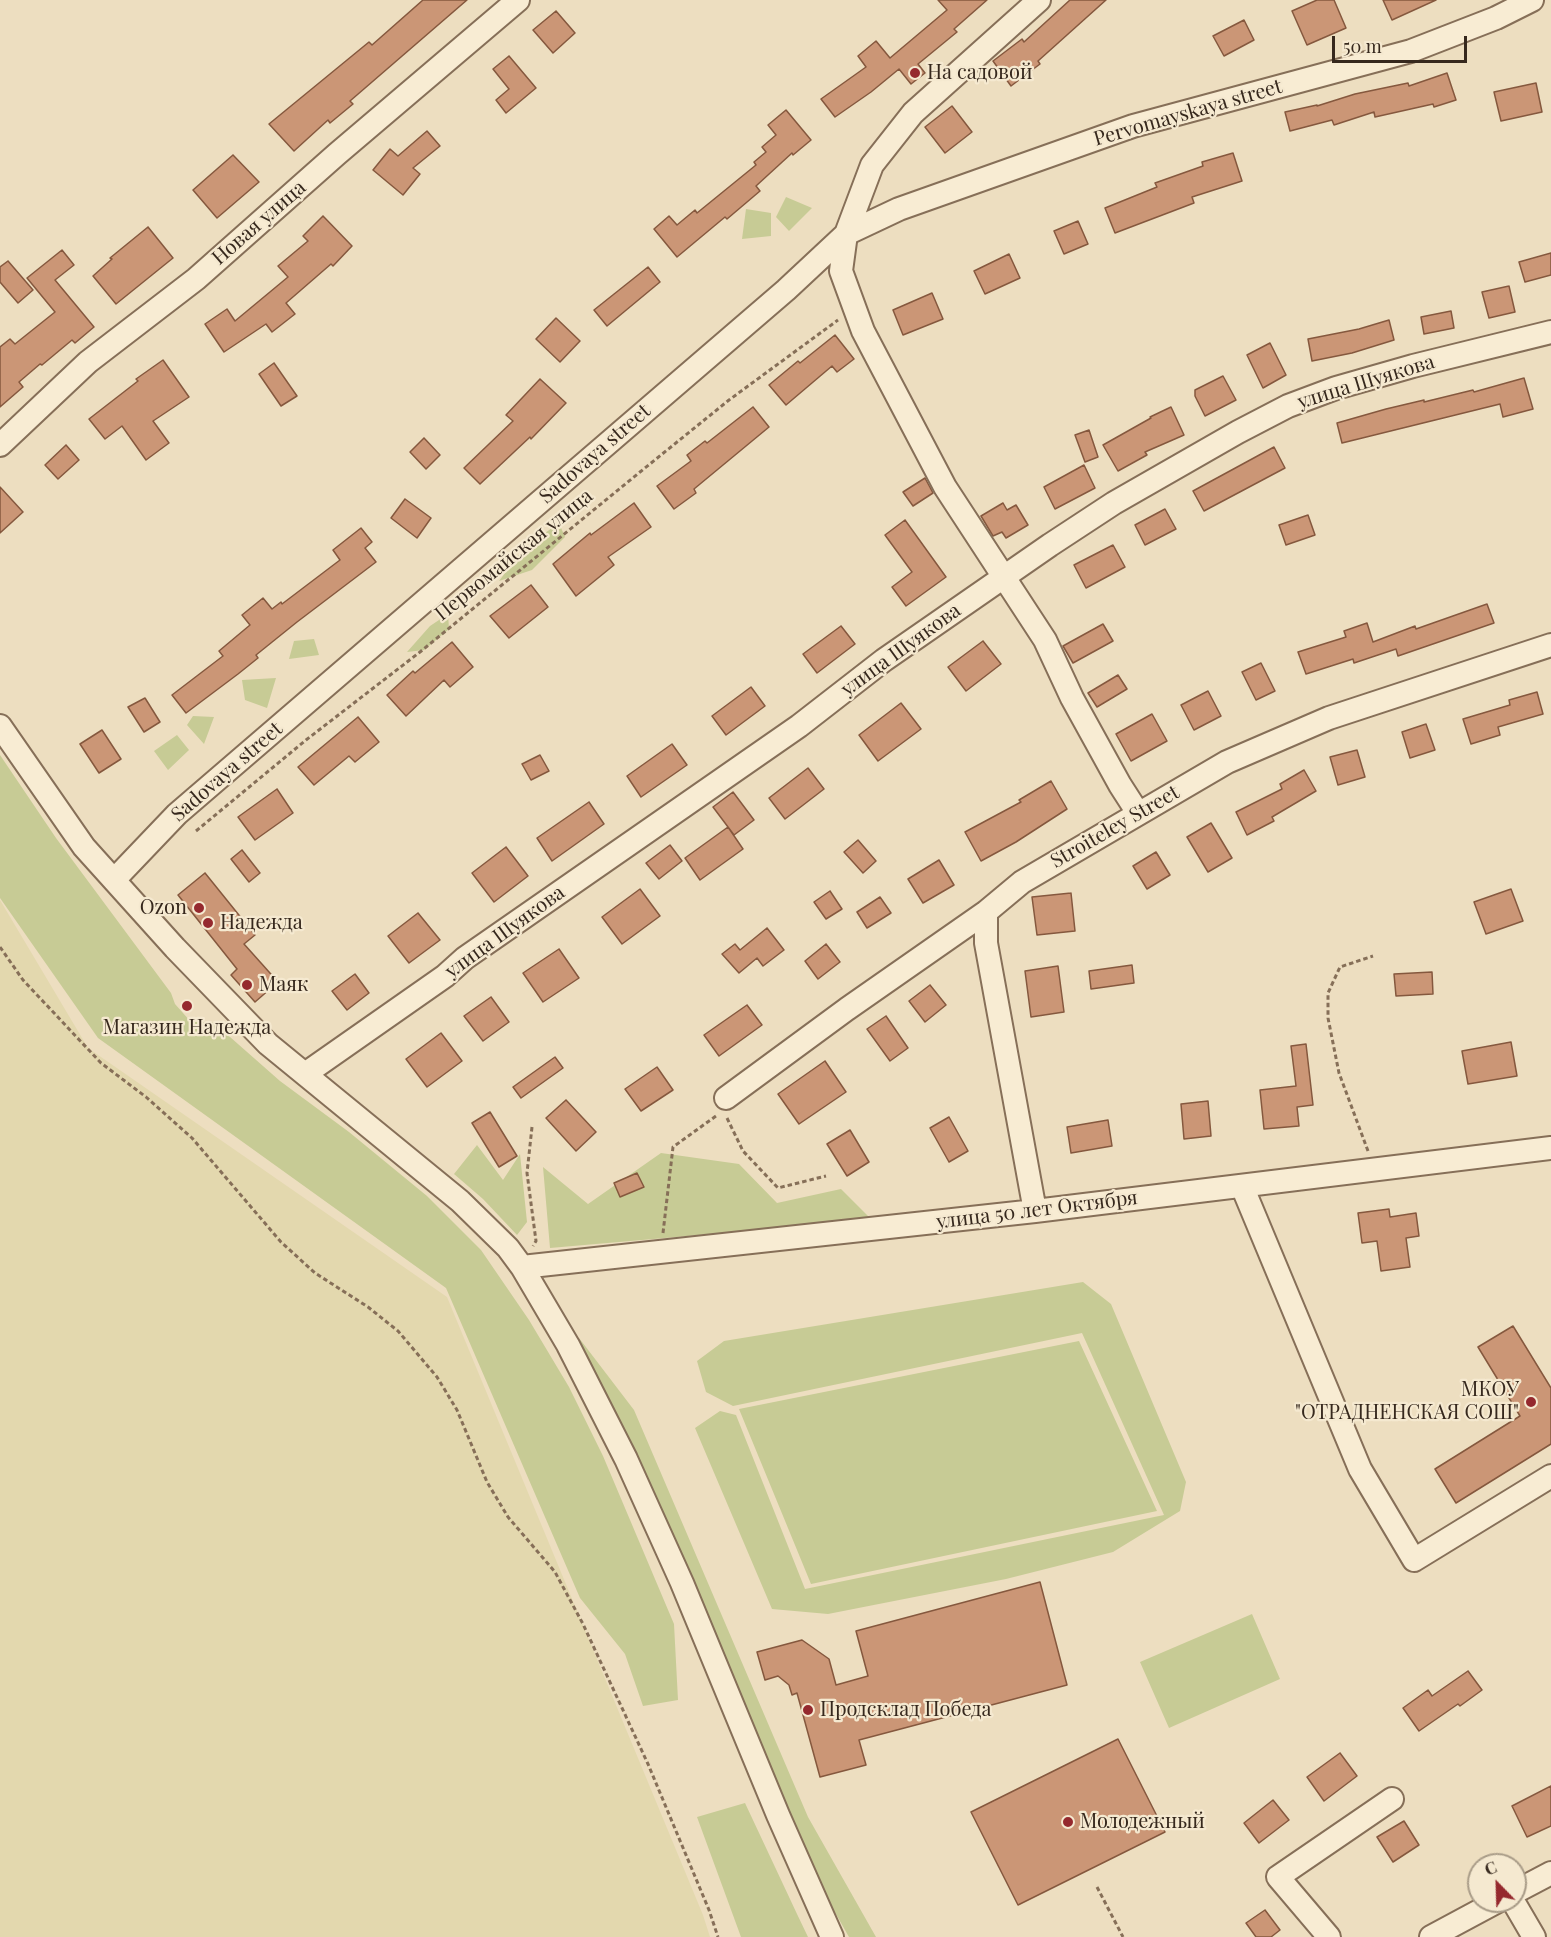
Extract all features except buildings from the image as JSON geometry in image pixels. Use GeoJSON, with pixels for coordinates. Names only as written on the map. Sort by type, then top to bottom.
{"type":"FeatureCollection","features":[{"type":"Feature","properties":{"kind":"street","name":"Новая улица"},"geometry":{"type":"LineString","coordinates":[[0,445],[88,362],[196,279],[518,0]]}},
{"type":"Feature","properties":{"kind":"street","name":"Sadovaya street"},"geometry":{"type":"LineString","coordinates":[[114,880],[177,814],[786,290],[846,234],[872,165],[913,113],[1039,0]]}},
{"type":"Feature","properties":{"kind":"street","name":"Pervomayskaya street"},"geometry":{"type":"LineString","coordinates":[[846,234],[899,209],[1133,126],[1411,51],[1496,18],[1532,0]]}},
{"type":"Feature","properties":{"kind":"street"},"geometry":{"type":"LineString","coordinates":[[846,234],[841,271],[863,331],[945,487],[1002,578],[1045,640],[1078,707],[1138,813]]}},
{"type":"Feature","properties":{"kind":"street","name":"улица Шуякова"},"geometry":{"type":"LineString","coordinates":[[305,1074],[445,976],[465,958],[799,726],[884,660],[1114,503],[1288,406],[1336,388],[1413,366],[1551,332]]}},
{"type":"Feature","properties":{"kind":"street","name":"Stroiteley Street"},"geometry":{"type":"LineString","coordinates":[[726,1104],[847,1009],[986,912],[1022,882],[1227,762],[1329,718],[1551,645]]}},
{"type":"Feature","properties":{"kind":"street"},"geometry":{"type":"LineString","coordinates":[[0,726],[84,848],[175,948],[268,1044],[460,1201],[508,1248],[522,1267],[568,1345],[626,1459],[682,1583],[778,1815],[832,1937]]}},
{"type":"Feature","properties":{"kind":"street"},"geometry":{"type":"LineString","coordinates":[[986,912],[986,944],[1035,1211]]}},
{"type":"Feature","properties":{"kind":"street","name":"улица 50 лет Октября"},"geometry":{"type":"LineString","coordinates":[[522,1267],[1035,1211],[1551,1148]]}},
{"type":"Feature","properties":{"kind":"street"},"geometry":{"type":"LineString","coordinates":[[1242,1186],[1360,1468],[1414,1560],[1551,1476]]}},
{"type":"Feature","properties":{"kind":"street"},"geometry":{"type":"LineString","coordinates":[[1329,1937],[1278,1876],[1392,1799]]}},
{"type":"Feature","properties":{"kind":"street"},"geometry":{"type":"LineString","coordinates":[[1527,1886],[1551,1873]]}},
{"type":"Feature","properties":{"kind":"street"},"geometry":{"type":"LineString","coordinates":[[1431,1937],[1476,1913]]}},
{"type":"Feature","properties":{"kind":"street"},"geometry":{"type":"LineString","coordinates":[[1520,1913],[1534,1937]]}},
{"type":"Feature","properties":{"kind":"path","name":"Первомайская улица"},"geometry":{"type":"LineString","coordinates":[[196,831],[720,407],[855,308]]}},
{"type":"Feature","properties":{"kind":"path"},"geometry":{"type":"LineString","coordinates":[[0,947],[23,980],[101,1063],[146,1097],[192,1138],[281,1242],[315,1273],[368,1307],[399,1332],[437,1377],[457,1410],[487,1482],[508,1517],[555,1572],[582,1624],[652,1775],[709,1910],[718,1937]]}},
{"type":"Feature","properties":{"kind":"path"},"geometry":{"type":"LineString","coordinates":[[1373,956],[1340,967],[1328,993],[1328,1018],[1339,1073],[1374,1170]]}},
{"type":"Feature","properties":{"kind":"path"},"geometry":{"type":"LineString","coordinates":[[726,1104],[727,1119],[743,1151],[777,1188],[826,1176]]}},
{"type":"Feature","properties":{"kind":"path"},"geometry":{"type":"LineString","coordinates":[[663,1237],[673,1147],[726,1104]]}},
{"type":"Feature","properties":{"kind":"path"},"geometry":{"type":"LineString","coordinates":[[522,1267],[536,1241],[526,1173],[532,1127]]}},
{"type":"Feature","properties":{"kind":"path"},"geometry":{"type":"LineString","coordinates":[[1097,1887],[1123,1937]]}},
{"type":"Feature","properties":{"kind":"shaded area"},"geometry":{"type":"Polygon","coordinates":[[[0,900],[88,1048],[447,1297],[703,1915],[710,1937],[0,1937],[0,900]]]}},
{"type":"Feature","properties":{"kind":"green space"},"geometry":{"type":"Polygon","coordinates":[[[786,197],[812,208],[789,231],[776,217],[786,197]]]}},
{"type":"Feature","properties":{"kind":"green space"},"geometry":{"type":"Polygon","coordinates":[[[746,209],[771,213],[771,236],[742,239],[746,209]]]}},
{"type":"Feature","properties":{"kind":"green space"},"geometry":{"type":"Polygon","coordinates":[[[559,523],[565,537],[532,570],[499,581],[524,548],[559,523]]]}},
{"type":"Feature","properties":{"kind":"green space"},"geometry":{"type":"Polygon","coordinates":[[[448,614],[449,629],[424,650],[407,652],[430,626],[448,614]]]}},
{"type":"Feature","properties":{"kind":"green space"},"geometry":{"type":"Polygon","coordinates":[[[314,639],[319,655],[289,659],[294,641],[314,639]]]}},
{"type":"Feature","properties":{"kind":"green space"},"geometry":{"type":"Polygon","coordinates":[[[276,678],[267,708],[245,700],[242,680],[276,678]]]}},
{"type":"Feature","properties":{"kind":"green space"},"geometry":{"type":"Polygon","coordinates":[[[193,716],[214,717],[204,744],[187,725],[193,716]]]}},
{"type":"Feature","properties":{"kind":"green space"},"geometry":{"type":"Polygon","coordinates":[[[177,735],[189,750],[168,770],[154,751],[177,735]]]}},
{"type":"Feature","properties":{"kind":"green space"},"geometry":{"type":"Polygon","coordinates":[[[0,755],[56,838],[171,993],[175,1004],[191,1022],[213,1022],[280,1081],[349,1132],[427,1196],[481,1250],[529,1320],[569,1387],[603,1456],[674,1624],[678,1700],[643,1706],[625,1654],[580,1598],[446,1288],[98,1038],[0,898],[0,755]]]}},
{"type":"Feature","properties":{"kind":"green space"},"geometry":{"type":"Polygon","coordinates":[[[477,1145],[503,1180],[520,1154],[527,1222],[517,1235],[483,1199],[454,1174],[477,1145]]]}},
{"type":"Feature","properties":{"kind":"green space"},"geometry":{"type":"Polygon","coordinates":[[[661,1153],[739,1164],[777,1203],[841,1189],[872,1220],[550,1248],[543,1167],[588,1204],[661,1153]]]}},
{"type":"Feature","properties":{"kind":"green space"},"geometry":{"type":"Polygon","coordinates":[[[1083,1282],[1111,1304],[1186,1482],[1180,1511],[1113,1552],[1006,1579],[828,1614],[772,1609],[695,1428],[720,1411],[736,1415],[805,1589],[1164,1515],[1082,1333],[733,1406],[706,1392],[697,1361],[724,1341],[1083,1282]]]}},
{"type":"Feature","properties":{"kind":"green space"},"geometry":{"type":"Polygon","coordinates":[[[579,1338],[634,1410],[808,1817],[876,1937],[849,1937],[828,1900],[579,1338]]]}},
{"type":"Feature","properties":{"kind":"green space"},"geometry":{"type":"Polygon","coordinates":[[[1079,1341],[1157,1511],[811,1584],[739,1409],[1079,1341]]]}},
{"type":"Feature","properties":{"kind":"green space"},"geometry":{"type":"Polygon","coordinates":[[[1252,1614],[1280,1679],[1169,1728],[1140,1662],[1252,1614]]]}},
{"type":"Feature","properties":{"kind":"green space"},"geometry":{"type":"Polygon","coordinates":[[[745,1803],[808,1937],[741,1937],[697,1817],[745,1803]]]}},
{"type":"Feature","properties":{"kind":"place","name":"На садовой"},"geometry":{"type":"Point","coordinates":[915,73]}},
{"type":"Feature","properties":{"kind":"place","name":"Ozon"},"geometry":{"type":"Point","coordinates":[199,908]}},
{"type":"Feature","properties":{"kind":"place","name":"Надежда"},"geometry":{"type":"Point","coordinates":[208,923]}},
{"type":"Feature","properties":{"kind":"place","name":"Маяк"},"geometry":{"type":"Point","coordinates":[247,985]}},
{"type":"Feature","properties":{"kind":"place","name":"Магазин Надежда"},"geometry":{"type":"Point","coordinates":[187,1006]}},
{"type":"Feature","properties":{"kind":"place","name":"МКОУ \"ОТРАДНЕНСКАЯ СОШ\""},"geometry":{"type":"Point","coordinates":[1531,1402]}},
{"type":"Feature","properties":{"kind":"place","name":"Продсклад Победа"},"geometry":{"type":"Point","coordinates":[808,1710]}},
{"type":"Feature","properties":{"kind":"place","name":"Молодежный"},"geometry":{"type":"Point","coordinates":[1068,1822]}}]}
